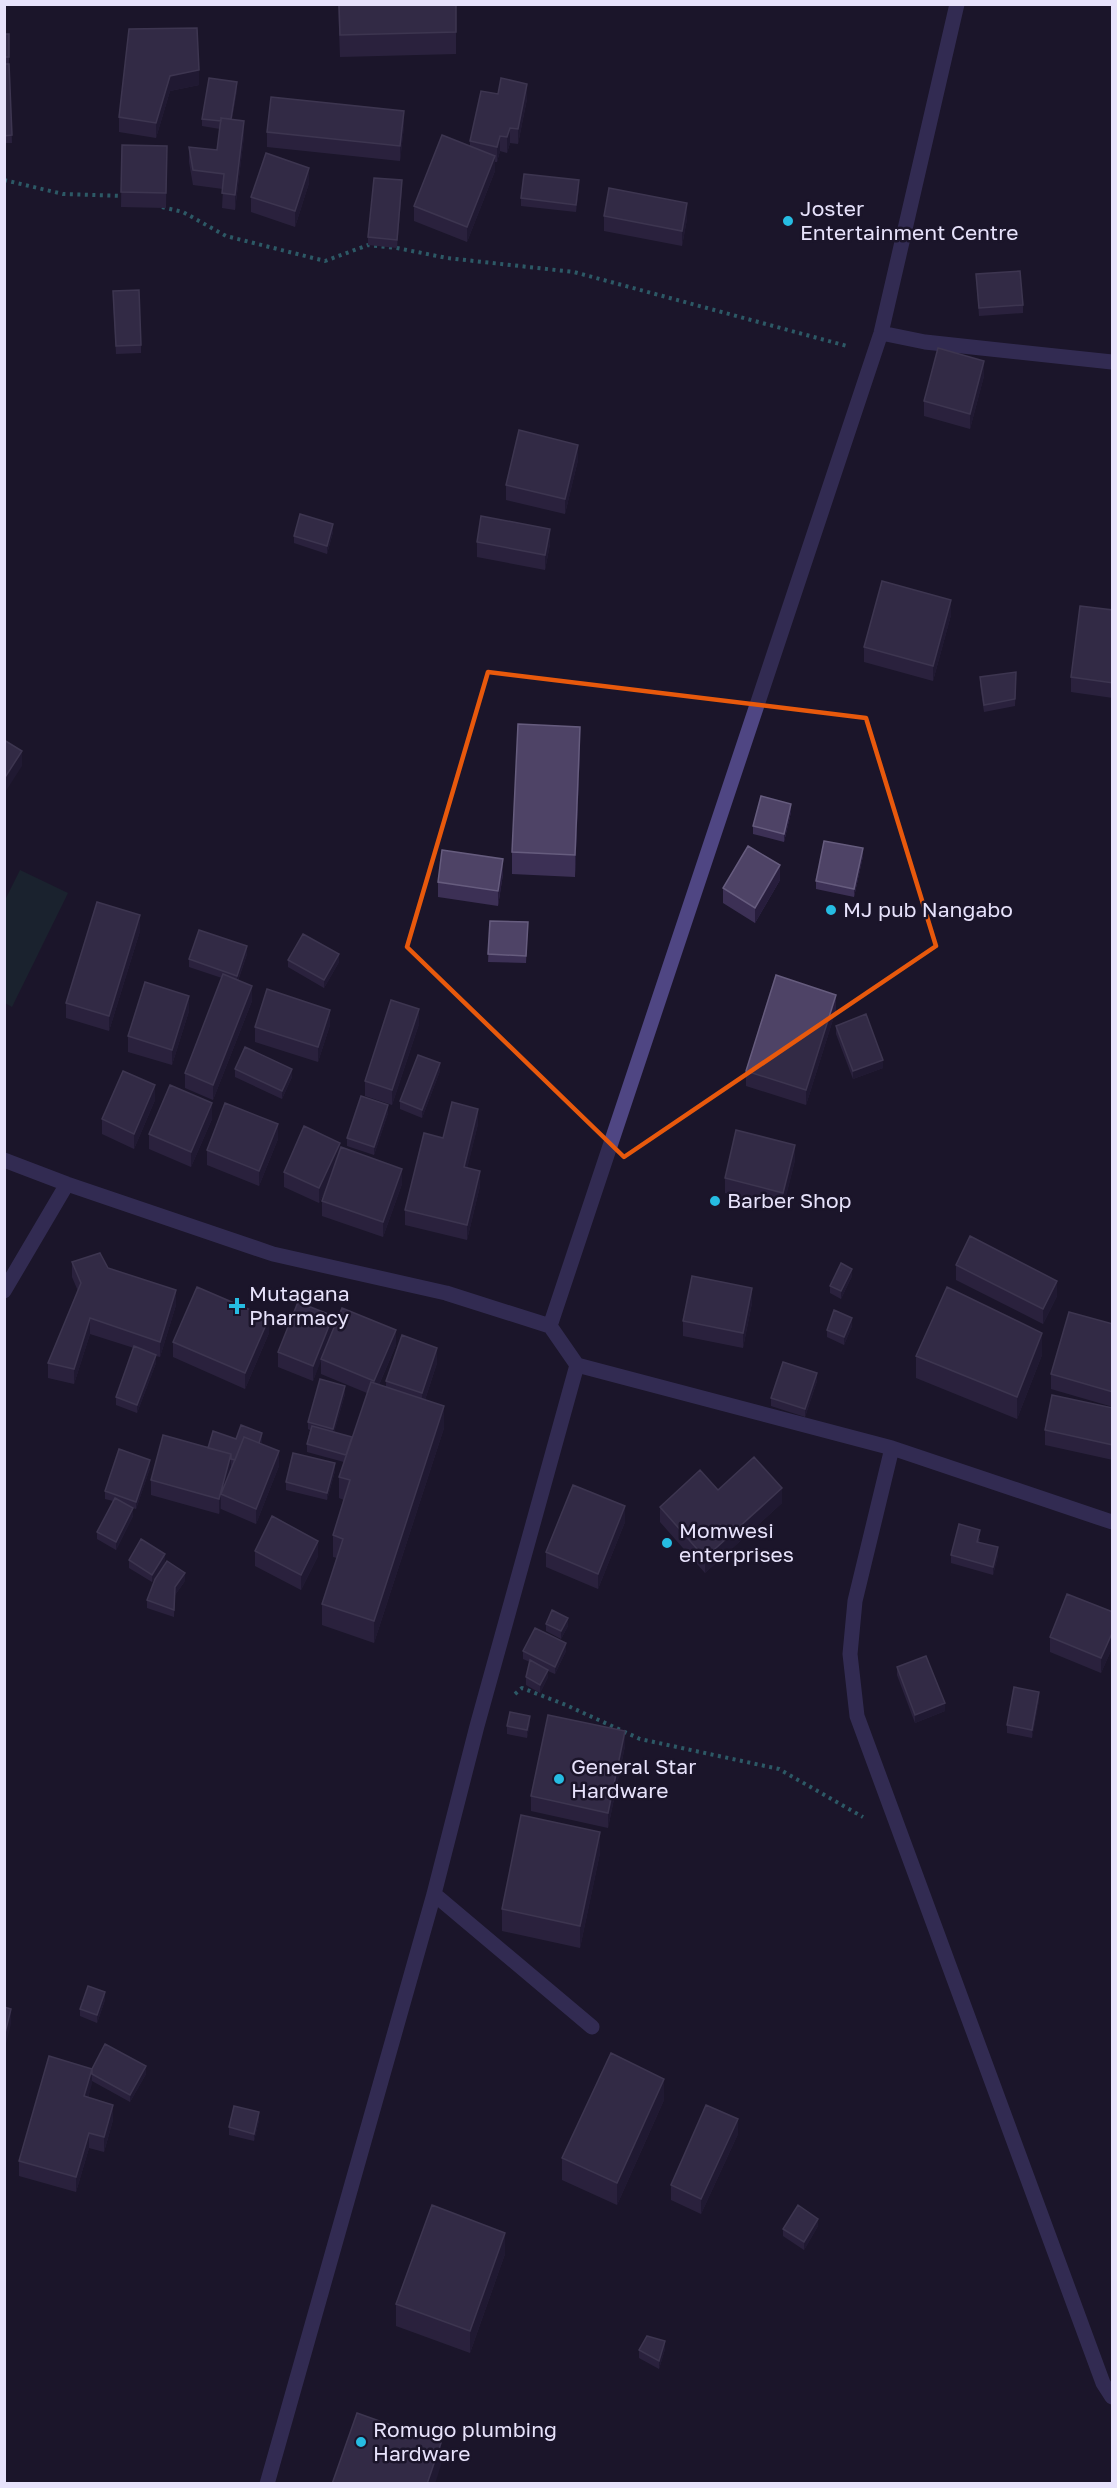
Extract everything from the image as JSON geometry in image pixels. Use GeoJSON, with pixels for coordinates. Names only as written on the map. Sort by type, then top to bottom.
{"type":"FeatureCollection","features":[{"type":"Feature","properties":{"kind":"street"},"geometry":{"type":"LineString","coordinates":[[550,1326],[881,333],[957,4]]}},
{"type":"Feature","properties":{"kind":"street"},"geometry":{"type":"LineString","coordinates":[[881,333],[925,342],[1113,362]]}},
{"type":"Feature","properties":{"kind":"street"},"geometry":{"type":"LineString","coordinates":[[4,1160],[67,1184],[273,1254],[446,1293],[550,1326],[577,1365],[892,1448],[1113,1522]]}},
{"type":"Feature","properties":{"kind":"street"},"geometry":{"type":"LineString","coordinates":[[4,1291],[67,1184]]}},
{"type":"Feature","properties":{"kind":"street"},"geometry":{"type":"LineString","coordinates":[[267,2484],[434,1894],[477,1726],[577,1365]]}},
{"type":"Feature","properties":{"kind":"street"},"geometry":{"type":"LineString","coordinates":[[892,1448],[855,1601],[850,1654],[857,1716],[1099,2372],[1113,2397]]}},
{"type":"Feature","properties":{"kind":"street"},"geometry":{"type":"LineString","coordinates":[[434,1894],[592,2027]]}},
{"type":"Feature","properties":{"kind":"path"},"geometry":{"type":"LineString","coordinates":[[4,180],[63,194],[131,196]]}},
{"type":"Feature","properties":{"kind":"path"},"geometry":{"type":"LineString","coordinates":[[158,205],[183,212],[226,236],[325,261],[368,245],[447,258],[574,272],[873,353]]}},
{"type":"Feature","properties":{"kind":"path"},"geometry":{"type":"LineString","coordinates":[[513,1696],[522,1688],[566,1705],[640,1739],[779,1769],[903,1840]]}},
{"type":"Feature","properties":{"kind":"highlighted area"},"geometry":{"type":"Polygon","coordinates":[[[488,672],[866,718],[936,946],[624,1157],[407,947],[488,672]]]}},
{"type":"Feature","properties":{"kind":"green space"},"geometry":{"type":"Polygon","coordinates":[[[20,870],[68,893],[12,1007],[5,1003],[5,900],[20,870]]]}},
{"type":"Feature","properties":{"kind":"building"},"geometry":{"type":"Polygon","coordinates":[[[339,4],[456,4],[456,32],[340,35],[339,4]]]}},
{"type":"Feature","properties":{"kind":"building"},"geometry":{"type":"Polygon","coordinates":[[[197,28],[199,70],[170,76],[156,123],[119,117],[129,29],[197,28]]]}},
{"type":"Feature","properties":{"kind":"building"},"geometry":{"type":"Polygon","coordinates":[[[4,34],[9,34],[9,57],[4,57],[4,34]]]}},
{"type":"Feature","properties":{"kind":"building"},"geometry":{"type":"Polygon","coordinates":[[[4,64],[9,64],[12,135],[4,136],[4,64]]]}},
{"type":"Feature","properties":{"kind":"building"},"geometry":{"type":"Polygon","coordinates":[[[209,78],[237,82],[231,119],[221,118],[221,121],[202,119],[209,78]]]}},
{"type":"Feature","properties":{"kind":"building"},"geometry":{"type":"Polygon","coordinates":[[[501,78],[527,84],[518,129],[510,128],[507,137],[500,136],[497,147],[470,141],[481,91],[498,94],[501,78]]]}},
{"type":"Feature","properties":{"kind":"building"},"geometry":{"type":"Polygon","coordinates":[[[271,97],[404,111],[400,146],[267,132],[271,97]]]}},
{"type":"Feature","properties":{"kind":"building"},"geometry":{"type":"Polygon","coordinates":[[[221,118],[244,121],[235,195],[222,193],[224,174],[193,170],[189,147],[217,150],[221,118]]]}},
{"type":"Feature","properties":{"kind":"building"},"geometry":{"type":"Polygon","coordinates":[[[442,135],[495,156],[467,227],[414,206],[442,135]]]}},
{"type":"Feature","properties":{"kind":"building"},"geometry":{"type":"Polygon","coordinates":[[[122,145],[167,146],[166,193],[121,192],[122,145]]]}},
{"type":"Feature","properties":{"kind":"building"},"geometry":{"type":"Polygon","coordinates":[[[266,153],[309,168],[295,211],[251,197],[266,153]]]}},
{"type":"Feature","properties":{"kind":"building"},"geometry":{"type":"Polygon","coordinates":[[[524,174],[579,180],[576,205],[521,198],[524,174]]]}},
{"type":"Feature","properties":{"kind":"building"},"geometry":{"type":"Polygon","coordinates":[[[374,178],[402,180],[397,240],[368,237],[374,178]]]}},
{"type":"Feature","properties":{"kind":"building"},"geometry":{"type":"Polygon","coordinates":[[[609,188],[687,203],[682,231],[604,216],[609,188]]]}},
{"type":"Feature","properties":{"kind":"building"},"geometry":{"type":"Polygon","coordinates":[[[1020,271],[1023,305],[979,308],[976,274],[1020,271]]]}},
{"type":"Feature","properties":{"kind":"building"},"geometry":{"type":"Polygon","coordinates":[[[139,290],[141,345],[116,346],[113,291],[139,290]]]}},
{"type":"Feature","properties":{"kind":"building"},"geometry":{"type":"Polygon","coordinates":[[[938,348],[984,361],[970,414],[924,401],[938,348]]]}},
{"type":"Feature","properties":{"kind":"building"},"geometry":{"type":"Polygon","coordinates":[[[519,430],[578,445],[565,499],[506,485],[519,430]]]}},
{"type":"Feature","properties":{"kind":"building"},"geometry":{"type":"Polygon","coordinates":[[[300,514],[333,524],[327,546],[294,536],[300,514]]]}},
{"type":"Feature","properties":{"kind":"building"},"geometry":{"type":"Polygon","coordinates":[[[481,516],[550,529],[545,555],[477,542],[481,516]]]}},
{"type":"Feature","properties":{"kind":"building"},"geometry":{"type":"Polygon","coordinates":[[[882,581],[951,600],[933,666],[864,647],[882,581]]]}},
{"type":"Feature","properties":{"kind":"building"},"geometry":{"type":"Polygon","coordinates":[[[1080,606],[1113,610],[1113,683],[1071,677],[1080,606]]]}},
{"type":"Feature","properties":{"kind":"building"},"geometry":{"type":"Polygon","coordinates":[[[1016,672],[1015,699],[984,705],[980,677],[1016,672]]]}},
{"type":"Feature","properties":{"kind":"building"},"geometry":{"type":"Polygon","coordinates":[[[518,724],[580,727],[575,855],[512,852],[518,724]]]}},
{"type":"Feature","properties":{"kind":"building"},"geometry":{"type":"Polygon","coordinates":[[[4,740],[22,751],[4,779],[4,740]]]}},
{"type":"Feature","properties":{"kind":"building"},"geometry":{"type":"Polygon","coordinates":[[[761,796],[791,804],[784,834],[753,826],[761,796]]]}},
{"type":"Feature","properties":{"kind":"building"},"geometry":{"type":"Polygon","coordinates":[[[824,841],[863,848],[854,889],[816,881],[824,841]]]}},
{"type":"Feature","properties":{"kind":"building"},"geometry":{"type":"Polygon","coordinates":[[[748,846],[780,865],[755,908],[723,888],[748,846]]]}},
{"type":"Feature","properties":{"kind":"building"},"geometry":{"type":"Polygon","coordinates":[[[442,850],[503,859],[498,891],[438,882],[442,850]]]}},
{"type":"Feature","properties":{"kind":"building"},"geometry":{"type":"Polygon","coordinates":[[[97,902],[140,915],[109,1016],[66,1003],[97,902]]]}},
{"type":"Feature","properties":{"kind":"building"},"geometry":{"type":"Polygon","coordinates":[[[490,921],[528,922],[526,956],[488,954],[490,921]]]}},
{"type":"Feature","properties":{"kind":"building"},"geometry":{"type":"Polygon","coordinates":[[[199,930],[247,946],[237,976],[189,959],[199,930]]]}},
{"type":"Feature","properties":{"kind":"building"},"geometry":{"type":"Polygon","coordinates":[[[303,934],[339,954],[324,980],[288,960],[303,934]]]}},
{"type":"Feature","properties":{"kind":"building"},"geometry":{"type":"Polygon","coordinates":[[[223,974],[252,986],[213,1085],[185,1073],[223,974]]]}},
{"type":"Feature","properties":{"kind":"building"},"geometry":{"type":"Polygon","coordinates":[[[776,975],[836,995],[806,1090],[746,1071],[776,975]]]}},
{"type":"Feature","properties":{"kind":"building"},"geometry":{"type":"Polygon","coordinates":[[[145,982],[189,996],[172,1050],[128,1036],[145,982]]]}},
{"type":"Feature","properties":{"kind":"building"},"geometry":{"type":"Polygon","coordinates":[[[267,989],[330,1010],[318,1047],[255,1027],[267,989]]]}},
{"type":"Feature","properties":{"kind":"building"},"geometry":{"type":"Polygon","coordinates":[[[391,1000],[419,1009],[392,1090],[365,1081],[391,1000]]]}},
{"type":"Feature","properties":{"kind":"building"},"geometry":{"type":"Polygon","coordinates":[[[866,1014],[883,1060],[853,1071],[836,1026],[866,1014]]]}},
{"type":"Feature","properties":{"kind":"building"},"geometry":{"type":"Polygon","coordinates":[[[245,1047],[292,1069],[282,1091],[235,1069],[245,1047]]]}},
{"type":"Feature","properties":{"kind":"building"},"geometry":{"type":"Polygon","coordinates":[[[418,1055],[440,1063],[422,1110],[400,1101],[418,1055]]]}},
{"type":"Feature","properties":{"kind":"building"},"geometry":{"type":"Polygon","coordinates":[[[123,1071],[155,1085],[134,1134],[102,1119],[123,1071]]]}},
{"type":"Feature","properties":{"kind":"building"},"geometry":{"type":"Polygon","coordinates":[[[170,1085],[212,1103],[191,1152],[149,1134],[170,1085]]]}},
{"type":"Feature","properties":{"kind":"building"},"geometry":{"type":"Polygon","coordinates":[[[361,1096],[388,1105],[374,1147],[347,1138],[361,1096]]]}},
{"type":"Feature","properties":{"kind":"building"},"geometry":{"type":"Polygon","coordinates":[[[452,1102],[478,1109],[464,1167],[480,1171],[467,1225],[405,1210],[424,1133],[443,1138],[452,1102]]]}},
{"type":"Feature","properties":{"kind":"building"},"geometry":{"type":"Polygon","coordinates":[[[225,1103],[278,1124],[259,1171],[207,1150],[225,1103]]]}},
{"type":"Feature","properties":{"kind":"building"},"geometry":{"type":"Polygon","coordinates":[[[304,1126],[340,1143],[319,1188],[284,1172],[304,1126]]]}},
{"type":"Feature","properties":{"kind":"building"},"geometry":{"type":"Polygon","coordinates":[[[736,1130],[795,1145],[783,1193],[725,1178],[736,1130]]]}},
{"type":"Feature","properties":{"kind":"building"},"geometry":{"type":"Polygon","coordinates":[[[341,1147],[402,1169],[383,1222],[322,1201],[341,1147]]]}},
{"type":"Feature","properties":{"kind":"building"},"geometry":{"type":"Polygon","coordinates":[[[970,1236],[1057,1281],[1043,1309],[956,1265],[970,1236]]]}},
{"type":"Feature","properties":{"kind":"building"},"geometry":{"type":"Polygon","coordinates":[[[100,1253],[108,1268],[176,1290],[160,1342],[90,1318],[74,1369],[48,1363],[81,1283],[72,1262],[100,1253]]]}},
{"type":"Feature","properties":{"kind":"building"},"geometry":{"type":"Polygon","coordinates":[[[841,1263],[852,1269],[841,1291],[830,1286],[841,1263]]]}},
{"type":"Feature","properties":{"kind":"building"},"geometry":{"type":"Polygon","coordinates":[[[692,1276],[752,1288],[743,1333],[683,1321],[692,1276]]]}},
{"type":"Feature","properties":{"kind":"building"},"geometry":{"type":"Polygon","coordinates":[[[197,1287],[269,1318],[245,1373],[173,1342],[197,1287]]]}},
{"type":"Feature","properties":{"kind":"building"},"geometry":{"type":"Polygon","coordinates":[[[947,1287],[1042,1333],[1017,1397],[916,1356],[947,1287]]]}},
{"type":"Feature","properties":{"kind":"building"},"geometry":{"type":"Polygon","coordinates":[[[298,1302],[333,1316],[313,1366],[278,1352],[298,1302]]]}},
{"type":"Feature","properties":{"kind":"building"},"geometry":{"type":"Polygon","coordinates":[[[342,1308],[396,1330],[374,1381],[321,1359],[342,1308]]]}},
{"type":"Feature","properties":{"kind":"building"},"geometry":{"type":"Polygon","coordinates":[[[834,1310],[852,1318],[844,1337],[827,1330],[834,1310]]]}},
{"type":"Feature","properties":{"kind":"building"},"geometry":{"type":"Polygon","coordinates":[[[1069,1312],[1113,1324],[1113,1392],[1051,1374],[1069,1312]]]}},
{"type":"Feature","properties":{"kind":"building"},"geometry":{"type":"Polygon","coordinates":[[[402,1335],[437,1348],[422,1393],[386,1381],[402,1335]]]}},
{"type":"Feature","properties":{"kind":"building"},"geometry":{"type":"Polygon","coordinates":[[[134,1346],[156,1355],[137,1405],[116,1397],[134,1346]]]}},
{"type":"Feature","properties":{"kind":"building"},"geometry":{"type":"Polygon","coordinates":[[[783,1362],[817,1373],[805,1409],[771,1398],[783,1362]]]}},
{"type":"Feature","properties":{"kind":"building"},"geometry":{"type":"Polygon","coordinates":[[[320,1379],[345,1386],[333,1429],[308,1422],[320,1379]]]}},
{"type":"Feature","properties":{"kind":"building"},"geometry":{"type":"Polygon","coordinates":[[[371,1382],[444,1406],[374,1621],[322,1604],[343,1539],[333,1535],[350,1480],[339,1477],[371,1382]]]}},
{"type":"Feature","properties":{"kind":"building"},"geometry":{"type":"Polygon","coordinates":[[[1052,1395],[1113,1408],[1113,1445],[1045,1430],[1052,1395]]]}},
{"type":"Feature","properties":{"kind":"building"},"geometry":{"type":"Polygon","coordinates":[[[241,1425],[262,1433],[259,1443],[244,1437],[235,1460],[231,1459],[231,1454],[208,1448],[213,1431],[236,1439],[241,1425]]]}},
{"type":"Feature","properties":{"kind":"building"},"geometry":{"type":"Polygon","coordinates":[[[312,1426],[352,1437],[346,1455],[307,1444],[312,1426]]]}},
{"type":"Feature","properties":{"kind":"building"},"geometry":{"type":"Polygon","coordinates":[[[163,1435],[231,1454],[219,1499],[151,1480],[163,1435]]]}},
{"type":"Feature","properties":{"kind":"building"},"geometry":{"type":"Polygon","coordinates":[[[244,1437],[279,1451],[256,1509],[221,1494],[244,1437]]]}},
{"type":"Feature","properties":{"kind":"building"},"geometry":{"type":"Polygon","coordinates":[[[119,1449],[150,1460],[136,1502],[105,1491],[119,1449]]]}},
{"type":"Feature","properties":{"kind":"building"},"geometry":{"type":"Polygon","coordinates":[[[293,1453],[335,1463],[327,1493],[286,1482],[293,1453]]]}},
{"type":"Feature","properties":{"kind":"building"},"geometry":{"type":"Polygon","coordinates":[[[754,1457],[782,1488],[705,1558],[660,1507],[700,1470],[718,1490],[754,1457]]]}},
{"type":"Feature","properties":{"kind":"building"},"geometry":{"type":"Polygon","coordinates":[[[573,1485],[625,1506],[598,1574],[546,1552],[573,1485]]]}},
{"type":"Feature","properties":{"kind":"building"},"geometry":{"type":"Polygon","coordinates":[[[115,1498],[133,1508],[116,1542],[97,1532],[115,1498]]]}},
{"type":"Feature","properties":{"kind":"building"},"geometry":{"type":"Polygon","coordinates":[[[272,1516],[318,1541],[301,1575],[255,1551],[272,1516]]]}},
{"type":"Feature","properties":{"kind":"building"},"geometry":{"type":"Polygon","coordinates":[[[959,1524],[980,1530],[977,1542],[998,1547],[993,1567],[951,1555],[959,1524]]]}},
{"type":"Feature","properties":{"kind":"building"},"geometry":{"type":"Polygon","coordinates":[[[141,1539],[165,1554],[152,1575],[129,1560],[141,1539]]]}},
{"type":"Feature","properties":{"kind":"building"},"geometry":{"type":"Polygon","coordinates":[[[167,1561],[185,1573],[175,1587],[174,1610],[147,1600],[155,1579],[167,1561]]]}},
{"type":"Feature","properties":{"kind":"building"},"geometry":{"type":"Polygon","coordinates":[[[1067,1594],[1113,1612],[1113,1631],[1101,1658],[1050,1637],[1067,1594]]]}},
{"type":"Feature","properties":{"kind":"building"},"geometry":{"type":"Polygon","coordinates":[[[552,1610],[568,1618],[561,1631],[546,1624],[552,1610]]]}},
{"type":"Feature","properties":{"kind":"building"},"geometry":{"type":"Polygon","coordinates":[[[535,1628],[566,1643],[555,1667],[523,1651],[535,1628]]]}},
{"type":"Feature","properties":{"kind":"building"},"geometry":{"type":"Polygon","coordinates":[[[926,1656],[945,1703],[915,1715],[897,1667],[926,1656]]]}},
{"type":"Feature","properties":{"kind":"building"},"geometry":{"type":"Polygon","coordinates":[[[530,1660],[548,1670],[540,1685],[526,1677],[530,1660]]]}},
{"type":"Feature","properties":{"kind":"building"},"geometry":{"type":"Polygon","coordinates":[[[1014,1687],[1039,1692],[1032,1730],[1007,1725],[1014,1687]]]}},
{"type":"Feature","properties":{"kind":"building"},"geometry":{"type":"Polygon","coordinates":[[[510,1712],[530,1716],[527,1730],[507,1726],[510,1712]]]}},
{"type":"Feature","properties":{"kind":"building"},"geometry":{"type":"Polygon","coordinates":[[[548,1715],[625,1731],[608,1813],[531,1796],[548,1715]]]}},
{"type":"Feature","properties":{"kind":"building"},"geometry":{"type":"Polygon","coordinates":[[[521,1815],[600,1832],[580,1926],[502,1909],[521,1815]]]}},
{"type":"Feature","properties":{"kind":"building"},"geometry":{"type":"Polygon","coordinates":[[[88,1986],[105,1992],[97,2015],[80,2009],[88,1986]]]}},
{"type":"Feature","properties":{"kind":"building"},"geometry":{"type":"Polygon","coordinates":[[[4,2007],[11,2009],[4,2037],[4,2007]]]}},
{"type":"Feature","properties":{"kind":"building"},"geometry":{"type":"Polygon","coordinates":[[[105,2044],[146,2066],[130,2095],[92,2074],[92,2069],[105,2044]]]}},
{"type":"Feature","properties":{"kind":"building"},"geometry":{"type":"Polygon","coordinates":[[[611,2053],[664,2079],[617,2183],[562,2158],[611,2053]]]}},
{"type":"Feature","properties":{"kind":"building"},"geometry":{"type":"Polygon","coordinates":[[[49,2056],[92,2069],[84,2096],[113,2105],[104,2137],[89,2133],[76,2177],[19,2161],[49,2056]]]}},
{"type":"Feature","properties":{"kind":"building"},"geometry":{"type":"Polygon","coordinates":[[[706,2105],[738,2119],[701,2199],[671,2185],[706,2105]]]}},
{"type":"Feature","properties":{"kind":"building"},"geometry":{"type":"Polygon","coordinates":[[[234,2106],[259,2112],[254,2134],[229,2127],[234,2106]]]}},
{"type":"Feature","properties":{"kind":"building"},"geometry":{"type":"Polygon","coordinates":[[[432,2205],[505,2233],[470,2331],[396,2304],[432,2205]]]}},
{"type":"Feature","properties":{"kind":"building"},"geometry":{"type":"Polygon","coordinates":[[[798,2205],[818,2219],[804,2242],[783,2229],[798,2205]]]}},
{"type":"Feature","properties":{"kind":"building"},"geometry":{"type":"Polygon","coordinates":[[[647,2336],[665,2341],[659,2361],[639,2350],[647,2336]]]}},
{"type":"Feature","properties":{"kind":"building"},"geometry":{"type":"Polygon","coordinates":[[[357,2413],[441,2443],[427,2484],[332,2484],[357,2413]]]}},
{"type":"Feature","properties":{"kind":"place","name":"Joster Entertainment Centre"},"geometry":{"type":"Point","coordinates":[788,221]}},
{"type":"Feature","properties":{"kind":"place","name":"MJ pub Nangabo"},"geometry":{"type":"Point","coordinates":[831,910]}},
{"type":"Feature","properties":{"kind":"place","name":"Barber Shop"},"geometry":{"type":"Point","coordinates":[715,1201]}},
{"type":"Feature","properties":{"kind":"place","name":"Mutagana Pharmacy"},"geometry":{"type":"Point","coordinates":[237,1306]}},
{"type":"Feature","properties":{"kind":"place","name":"Momwesi enterprises"},"geometry":{"type":"Point","coordinates":[667,1543]}},
{"type":"Feature","properties":{"kind":"place","name":"General Star Hardware"},"geometry":{"type":"Point","coordinates":[559,1779]}},
{"type":"Feature","properties":{"kind":"place","name":"Romugo plumbing Hardware"},"geometry":{"type":"Point","coordinates":[361,2442]}}]}
